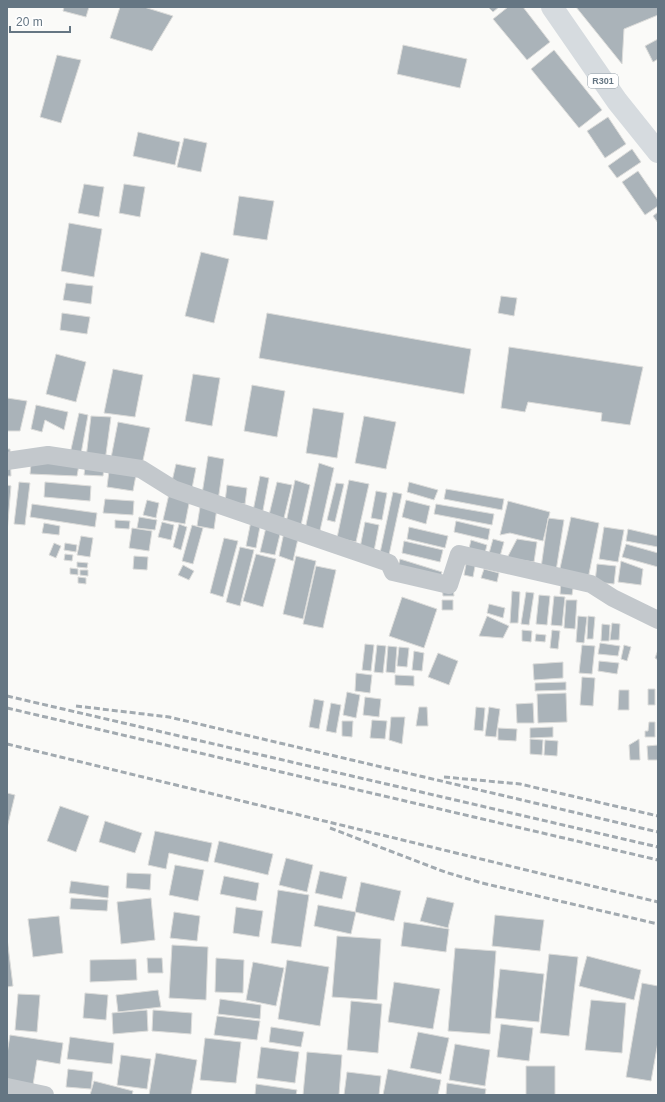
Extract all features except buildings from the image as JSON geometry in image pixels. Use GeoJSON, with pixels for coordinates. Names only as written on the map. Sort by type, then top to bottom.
{"type":"FeatureCollection","features":[{"type":"Feature","properties":{"kind":"main road","name":"R301"},"geometry":{"type":"LineString","coordinates":[[552,7],[617,101],[658,152]]}},
{"type":"Feature","properties":{"kind":"street"},"geometry":{"type":"LineString","coordinates":[[7,462],[48,454],[141,469],[173,489],[389,563],[392,572],[449,585],[460,554],[591,584],[612,598],[658,620]]}},
{"type":"Feature","properties":{"kind":"street"},"geometry":{"type":"LineString","coordinates":[[7,1087],[45,1095]]}},
{"type":"Feature","properties":{"kind":"railway"},"geometry":{"type":"LineString","coordinates":[[7,696],[658,847]]}},
{"type":"Feature","properties":{"kind":"railway"},"geometry":{"type":"LineString","coordinates":[[76,706],[169,717],[658,832]]}},
{"type":"Feature","properties":{"kind":"railway"},"geometry":{"type":"LineString","coordinates":[[7,708],[658,860]]}},
{"type":"Feature","properties":{"kind":"railway"},"geometry":{"type":"LineString","coordinates":[[7,744],[658,902]]}},
{"type":"Feature","properties":{"kind":"railway"},"geometry":{"type":"LineString","coordinates":[[444,777],[520,784],[658,816]]}},
{"type":"Feature","properties":{"kind":"railway"},"geometry":{"type":"LineString","coordinates":[[330,828],[445,872],[482,883],[658,924]]}}]}
